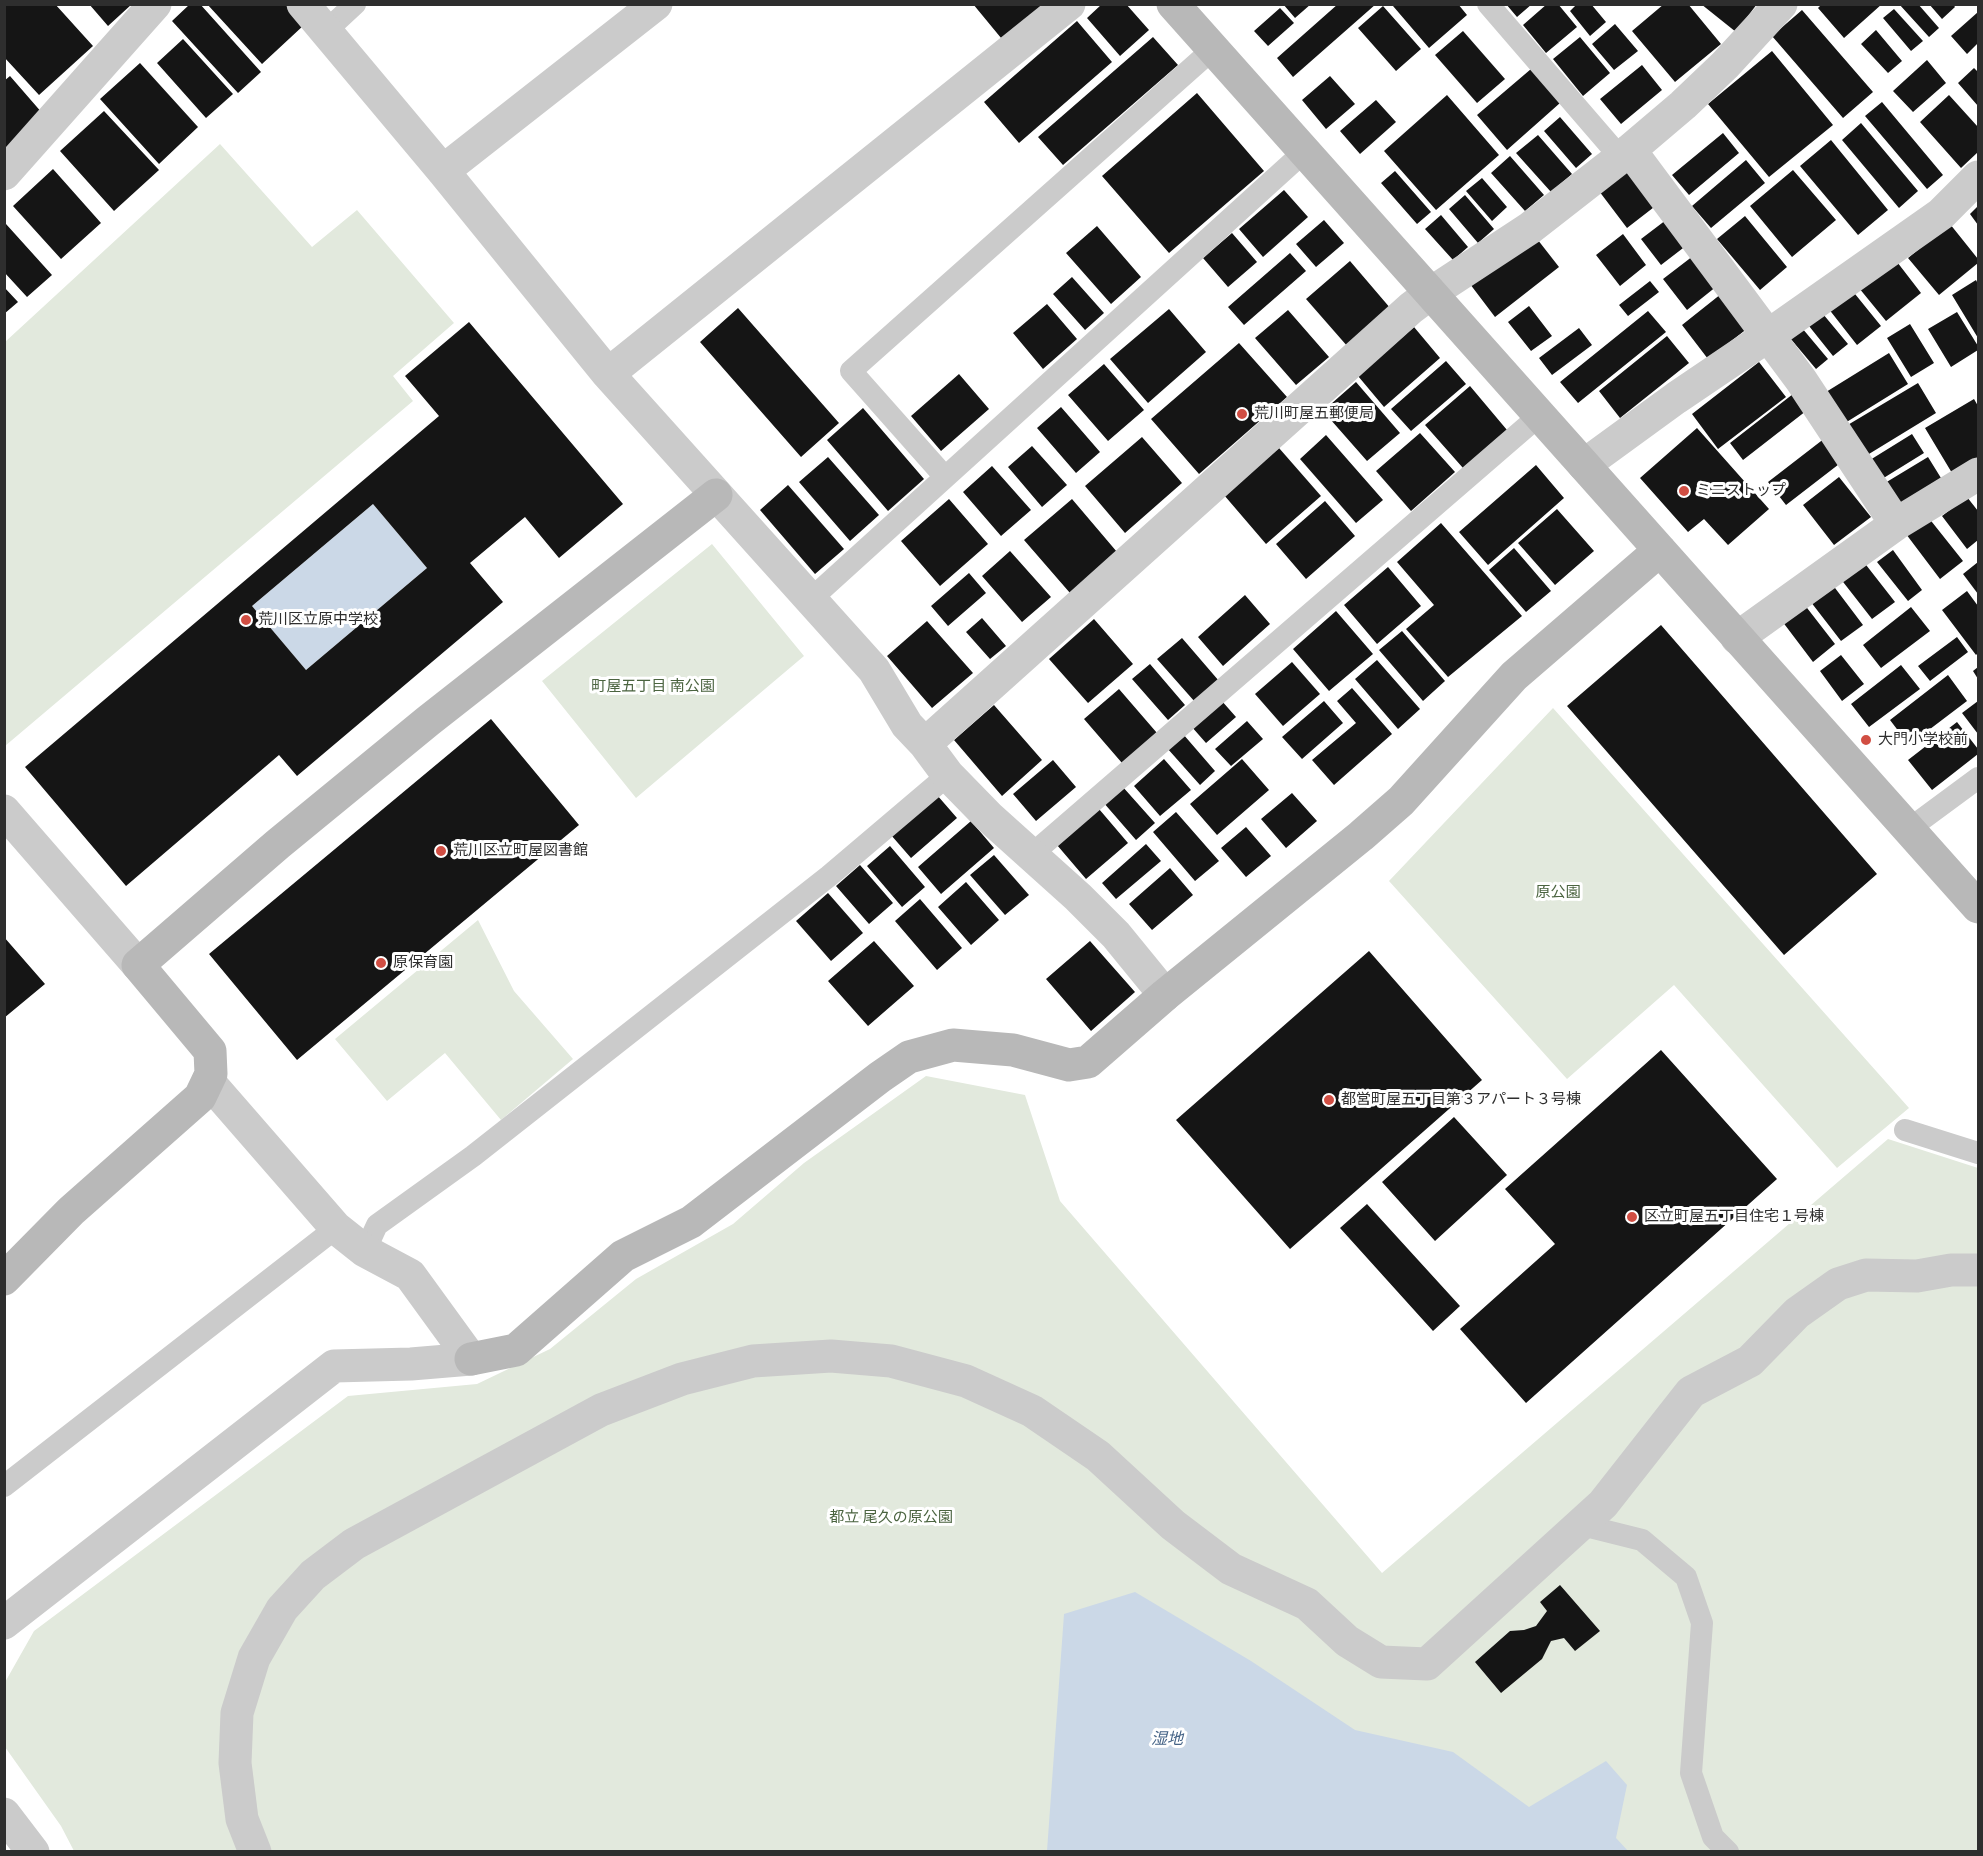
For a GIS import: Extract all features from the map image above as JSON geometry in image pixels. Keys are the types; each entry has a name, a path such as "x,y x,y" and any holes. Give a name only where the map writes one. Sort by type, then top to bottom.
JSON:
{"street":[{"path":"4,174 155,4"},
{"path":"303,4 443,171 608,374 874,670 907,725 925,744 948,775 989,817 1078,897 1116,935 1165,995"},
{"path":"443,171 656,4"},
{"path":"608,374 1069,4"},
{"path":"1173,4 1978,907"},
{"path":"925,744 1392,325 1431,293 1530,228 1625,154 1683,105 1725,65 1780,4"},
{"path":"1625,154 1802,380 1896,524"},
{"path":"1584,465 1676,398 1941,214 1978,177"},
{"path":"1737,638 1896,524 1978,474"},
{"path":"138,965 278,844 419,728 716,495"},
{"path":"4,1623 334,1366 471,1359 516,1350 623,1256 691,1222 909,1057 953,1045 1013,1050 1069,1065 1088,1062 1165,995 1362,836 1393,808 1514,676 1660,550"},
{"path":"4,811 210,1051 211,1074 200,1097 71,1211 4,1279"},
{"path":"208,1081 336,1228 365,1251 410,1275 471,1359"},
{"path":"255,1851 242,1819 235,1764 237,1713 254,1658 282,1609 313,1575 354,1544 601,1410 682,1379 753,1361 831,1356 891,1361 966,1381 1032,1411 1098,1456 1173,1525 1231,1569 1307,1604 1347,1641 1381,1662 1427,1664 1582,1525 1610,1496 1691,1392 1750,1361 1797,1313 1838,1284 1866,1275 1917,1276 1951,1270 1978,1269"},
{"path":"4,1814 33,1851"}],"lane":[{"path":"326,32 355,4"},
{"path":"1488,4 1625,154"},
{"path":"945,477 851,371 1213,49"},
{"path":"811,599 1305,151"},
{"path":"1031,855 1540,415"},
{"path":"365,1251 377,1225 473,1156 801,898 948,775"},
{"path":"1909,829 1978,778"},
{"path":"1905,1130 1978,1153"},
{"path":"4,1486 336,1228"},
{"path":"1582,1525 1642,1540 1686,1577 1702,1623 1691,1773 1713,1837 1728,1851"}],"green space":[{"path":"220,144 312,247 357,210 454,323 393,376 413,401 5,746 5,342"},
{"name":"町屋五丁目 南公園","path":"712,544 804,656 636,798 542,681"},
{"name":"原公園","path":"1553,708 1909,1108 1837,1168 1674,985 1567,1079 1389,881"},
{"path":"478,920 514,991 573,1059 501,1120 445,1053 387,1101 335,1039"},
{"name":"都立 尾久の原公園","path":"926,1076 1025,1095 1060,1201 1382,1573 1888,1139 1978,1168 1978,1851 74,1851 61,1826 5,1747 4,1684 34,1631 348,1396 477,1384 550,1349 636,1279 733,1224 804,1163"}],"water":[{"path":"373,504 427,568 306,670 252,606"},
{"name":"湿地","path":"1135,1592 1251,1661 1355,1730 1453,1752 1529,1807 1606,1761 1627,1785 1616,1838 1628,1851 1047,1851 1064,1614"}],"building":[{"path":"4,4 55,4 93,46 39,95 4,57"},
{"path":"89,4 132,4 108,26"},
{"path":"190,4 200,4 261,72 238,93 172,21"},
{"path":"207,4 285,4 304,25 262,64"},
{"path":"973,4 1051,4 1006,44"},
{"path":"1102,4 1126,4 1149,30 1120,56 1087,18"},
{"path":"1283,4 1311,4 1295,18"},
{"path":"1338,4 1376,4 1293,77 1277,58"},
{"path":"1394,4 1458,4 1467,15 1429,48 1393,6"},
{"path":"1506,4 1532,4 1517,17"},
{"path":"1547,4 1558,4 1577,27 1546,53 1523,25"},
{"path":"1577,4 1591,4 1606,22 1590,36 1570,11"},
{"path":"1664,4 1688,4 1721,44 1675,82 1632,31"},
{"path":"1701,4 1757,4 1736,32"},
{"path":"1822,4 1882,4 1844,38 1818,8"},
{"path":"1899,4 1918,4 1939,28 1929,37"},
{"path":"1929,4 1953,4 1955,7 1942,19"},
{"path":"1383,6 1421,49 1396,71 1358,28"},
{"path":"1280,8 1294,23 1268,46 1254,31"},
{"path":"1894,9 1923,41 1911,51 1883,18"},
{"path":"1802,10 1873,92 1843,118 1772,36"},
{"path":"1978,12 1978,43 1967,54 1951,36"},
{"path":"1077,21 1112,62 1019,143 984,102"},
{"path":"1615,24 1638,51 1614,70 1592,44"},
{"path":"1876,30 1902,61 1888,73 1861,44"},
{"path":"1463,31 1505,79 1477,103 1435,55"},
{"path":"1153,37 1178,65 1063,165 1038,137"},
{"path":"1580,37 1610,73 1583,96 1553,59"},
{"path":"183,39 233,94 206,118 157,63"},
{"path":"1772,51 1833,125 1769,177 1708,104"},
{"path":"1927,60 1946,83 1913,112 1893,91"},
{"path":"140,63 198,127 159,164 100,99"},
{"path":"1642,65 1662,90 1621,124 1600,99"},
{"path":"1974,68 1978,72 1978,106 1958,83"},
{"path":"1531,69 1560,103 1507,150 1477,115"},
{"path":"10,76 43,114 4,150 4,81"},
{"path":"1330,76 1355,104 1326,129 1302,100"},
{"path":"1197,93 1264,171 1169,253 1102,176"},
{"path":"1447,95 1499,155 1436,210 1384,151"},
{"path":"1949,95 1978,127 1978,152 1961,168 1920,122"},
{"path":"1376,100 1396,122 1360,154 1340,131"},
{"path":"1882,102 1943,175 1927,189 1865,116"},
{"path":"104,111 159,170 114,211 60,151"},
{"path":"1560,117 1592,154 1576,168 1544,131"},
{"path":"1861,123 1918,191 1899,208 1842,140"},
{"path":"1723,133 1739,153 1689,195 1672,175"},
{"path":"1538,135 1572,174 1551,192 1516,153"},
{"path":"1831,140 1888,210 1858,235 1800,166"},
{"path":"1510,156 1544,195 1525,211 1491,173"},
{"path":"1746,160 1765,183 1711,228 1692,206"},
{"path":"1630,167 1658,204 1627,228 1599,191"},
{"path":"53,169 101,223 61,259 13,206"},
{"path":"1793,170 1836,220 1792,257 1750,206"},
{"path":"1395,171 1431,212 1417,224 1381,183"},
{"path":"1482,178 1507,207 1492,221 1466,191"},
{"path":"1284,190 1308,217 1263,257 1239,229"},
{"path":"1465,195 1494,229 1478,243 1449,209"},
{"path":"1978,206 1978,225 1970,214"},
{"path":"1441,215 1468,247 1453,260 1425,229"},
{"path":"1745,216 1787,267 1760,290 1717,239"},
{"path":"1324,220 1344,243 1316,267 1296,244"},
{"path":"1666,220 1687,245 1661,265 1641,239"},
{"path":"6,224 52,275 27,297 4,272"},
{"path":"1950,224 1978,259 1978,263 1939,295 1908,258"},
{"path":"1097,226 1141,277 1111,304 1066,253"},
{"path":"1232,233 1257,262 1228,287 1203,258"},
{"path":"1623,234 1646,265 1620,286 1596,255"},
{"path":"1534,235 1559,267 1495,317 1470,284"},
{"path":"1290,253 1306,271 1244,325 1228,307"},
{"path":"1693,256 1717,286 1687,310 1663,279"},
{"path":"1894,258 1921,293 1886,321 1859,288"},
{"path":"1350,261 1391,309 1348,347 1306,299"},
{"path":"1072,277 1104,313 1085,330 1053,294"},
{"path":"1976,280 1978,284 1978,338 1952,295"},
{"path":"1650,281 1659,292 1628,316 1619,305"},
{"path":"4,287 18,302 4,314"},
{"path":"1851,289 1881,326 1857,345 1828,308"},
{"path":"1721,294 1748,328 1708,359 1682,325"},
{"path":"1047,304 1077,339 1043,369 1013,333"},
{"path":"1529,306 1552,336 1531,351 1508,322"},
{"path":"738,308 839,423 801,457 700,342"},
{"path":"1169,309 1206,352 1148,403 1110,359"},
{"path":"1288,310 1329,357 1296,385 1255,338"},
{"path":"1648,311 1666,332 1578,403 1560,382"},
{"path":"1957,312 1978,346 1978,350 1951,367 1928,329"},
{"path":"1823,314 1848,344 1833,356 1809,326"},
{"path":"469,322 623,504 559,558 525,517 470,563 503,602 297,776 279,755 126,886 25,767 439,416 405,376","holes":["373,504 427,568 306,670 252,606"]},
{"path":"1910,324 1934,363 1911,377 1887,338"},
{"path":"1414,327 1440,358 1384,407 1358,376"},
{"path":"1579,328 1592,345 1552,375 1539,358"},
{"path":"1802,328 1828,359 1816,369 1790,338"},
{"path":"1667,336 1689,363 1620,418 1599,391"},
{"path":"1239,343 1287,397 1199,474 1151,419"},
{"path":"1889,353 1908,384 1845,423 1826,392"},
{"path":"1446,361 1466,384 1411,431 1391,409"},
{"path":"1759,362 1786,397 1718,449 1692,414"},
{"path":"1104,364 1144,410 1108,441 1068,395"},
{"path":"959,374 989,409 941,451 911,416"},
{"path":"1356,382 1400,433 1367,461 1323,411"},
{"path":"1918,383 1936,413 1864,457 1846,426"},
{"path":"1470,386 1507,430 1463,468 1425,425"},
{"path":"1793,394 1806,411 1743,460 1730,443"},
{"path":"1974,399 1978,406 1978,457 1952,473 1925,428"},
{"path":"1061,407 1100,452 1076,473 1037,428"},
{"path":"863,408 924,479 888,511 827,440"},
{"path":"1697,428 1769,509 1728,545 1704,519 1688,532 1640,478"},
{"path":"1420,433 1455,472 1411,511 1376,471"},
{"path":"1912,434 1924,453 1882,479 1870,460"},
{"path":"1326,435 1383,500 1356,523 1300,459"},
{"path":"1142,437 1182,483 1125,533 1085,486"},
{"path":"1825,438 1843,461 1786,505 1768,482"},
{"path":"1032,446 1067,485 1042,507 1008,467"},
{"path":"1279,448 1321,496 1266,544 1224,495"},
{"path":"828,457 879,515 850,541 799,482"},
{"path":"1928,457 1941,478 1898,505 1885,483"},
{"path":"1536,465 1564,498 1488,565 1459,532"},
{"path":"992,466 1031,510 1001,536 963,492"},
{"path":"1839,477 1871,517 1834,545 1803,505"},
{"path":"788,485 844,549 815,574 760,510"},
{"path":"1967,497 1978,511 1978,540 1967,549 1942,516"},
{"path":"949,499 988,544 940,586 901,541"},
{"path":"1072,499 1117,552 1070,593 1024,540"},
{"path":"1325,501 1355,536 1306,579 1276,544"},
{"path":"1557,509 1594,551 1555,585 1518,543"},
{"path":"1928,517 1963,561 1940,579 1906,534"},
{"path":"1441,523 1522,616 1448,677 1406,629 1434,605 1397,562"},
{"path":"1514,548 1551,591 1526,612 1489,570"},
{"path":"1893,550 1922,590 1908,601 1877,562"},
{"path":"1010,551 1051,597 1022,622 982,576"},
{"path":"1863,561 1895,602 1872,619 1840,578"},
{"path":"1978,562 1978,594 1963,574"},
{"path":"1388,567 1421,606 1377,644 1344,605"},
{"path":"969,573 986,593 948,626 931,606"},
{"path":"1829,580 1863,625 1841,641 1807,597"},
{"path":"1967,591 1978,606 1978,653 1976,655 1942,610"},
{"path":"1245,595 1270,624 1223,666 1198,637"},
{"path":"1804,604 1835,644 1813,662 1782,621"},
{"path":"1911,607 1930,631 1881,668 1863,645"},
{"path":"1336,611 1373,654 1329,691 1293,649"},
{"path":"982,618 1006,646 990,659 966,632"},
{"path":"1094,619 1133,664 1088,703 1049,659"},
{"path":"927,621 973,673 932,708 887,656"},
{"path":"1661,625 1877,874 1784,955 1567,706"},
{"path":"1402,631 1445,681 1423,701 1379,650"},
{"path":"1957,637 1968,652 1930,681 1918,666"},
{"path":"1182,638 1219,681 1195,702 1157,659"},
{"path":"1841,655 1864,684 1842,701 1820,671"},
{"path":"1377,660 1420,709 1398,729 1355,679"},
{"path":"1292,662 1320,694 1283,726 1255,694"},
{"path":"1150,664 1185,705 1168,720 1132,679"},
{"path":"1901,665 1920,689 1869,727 1851,704"},
{"path":"1978,667 1978,679 1973,671"},
{"path":"1948,675 1967,701 1909,745 1890,720"},
{"path":"1352,688 1392,734 1334,785 1312,760 1356,723 1337,701"},
{"path":"1119,689 1157,733 1122,763 1084,719"},
{"path":"1221,700 1236,717 1206,743 1191,726"},
{"path":"1324,701 1343,723 1302,759 1282,737"},
{"path":"1978,701 1978,734 1962,713"},
{"path":"994,705 1042,760 1002,796 954,740"},
{"path":"491,719 579,825 297,1060 209,954"},
{"path":"1247,721 1263,739 1231,766 1215,749"},
{"path":"1957,722 1978,749 1978,754 1932,790 1908,760"},
{"path":"1183,734 1215,771 1200,785 1167,748"},
{"path":"1164,759 1191,790 1160,816 1134,786"},
{"path":"1242,759 1269,790 1217,835 1190,804"},
{"path":"1053,760 1076,787 1036,821 1013,794"},
{"path":"1122,786 1155,823 1136,840 1103,802"},
{"path":"1292,793 1317,821 1286,848 1261,819"},
{"path":"937,795 957,818 911,858 891,835"},
{"path":"1099,809 1128,843 1086,879 1057,845"},
{"path":"1176,812 1219,861 1195,881 1153,832"},
{"path":"971,821 994,848 941,894 918,867"},
{"path":"1246,827 1271,856 1246,877 1221,848"},
{"path":"1146,844 1161,861 1116,899 1102,883"},
{"path":"890,846 925,887 902,907 867,866"},
{"path":"994,855 1029,895 1005,915 970,875"},
{"path":"860,865 893,903 869,924 836,886"},
{"path":"1170,868 1193,895 1152,930 1129,904"},
{"path":"966,882 999,920 971,945 938,907"},
{"path":"828,893 863,933 831,961 796,921"},
{"path":"920,899 962,948 937,970 895,921"},
{"path":"4,937 45,984 4,1018"},
{"path":"874,941 914,986 868,1026 828,981"},
{"path":"1090,941 1135,992 1091,1031 1046,979"},
{"name":"都営町屋五丁目第３アパート３号棟","path":"1369,951 1482,1080 1290,1249 1176,1120"},
{"name":"区立町屋五丁目住宅１号棟","path":"1661,1050 1777,1179 1526,1403 1460,1329 1555,1244 1505,1189"},
{"path":"1454,1117 1507,1175 1435,1241 1382,1182"},
{"path":"1367,1204 1460,1306 1433,1331 1340,1228"},
{"path":"1560,1585 1600,1631 1575,1651 1564,1638 1551,1641 1542,1659 1501,1693 1475,1662 1510,1631 1536,1626 1547,1611 1540,1602"}],"place":[{"name":"荒川町屋五郵便局","path":"1242,414"},
{"name":"ミニストップ","path":"1684,491"},
{"name":"荒川区立原中学校","path":"246,620"},
{"name":"大門小学校前","path":"1866,740"},
{"name":"荒川区立町屋図書館","path":"441,851"},
{"name":"原保育園","path":"381,963"},
{"name":"都営町屋五丁目第３アパート３号棟","path":"1329,1100"},
{"name":"区立町屋五丁目住宅１号棟","path":"1632,1217"}]}
